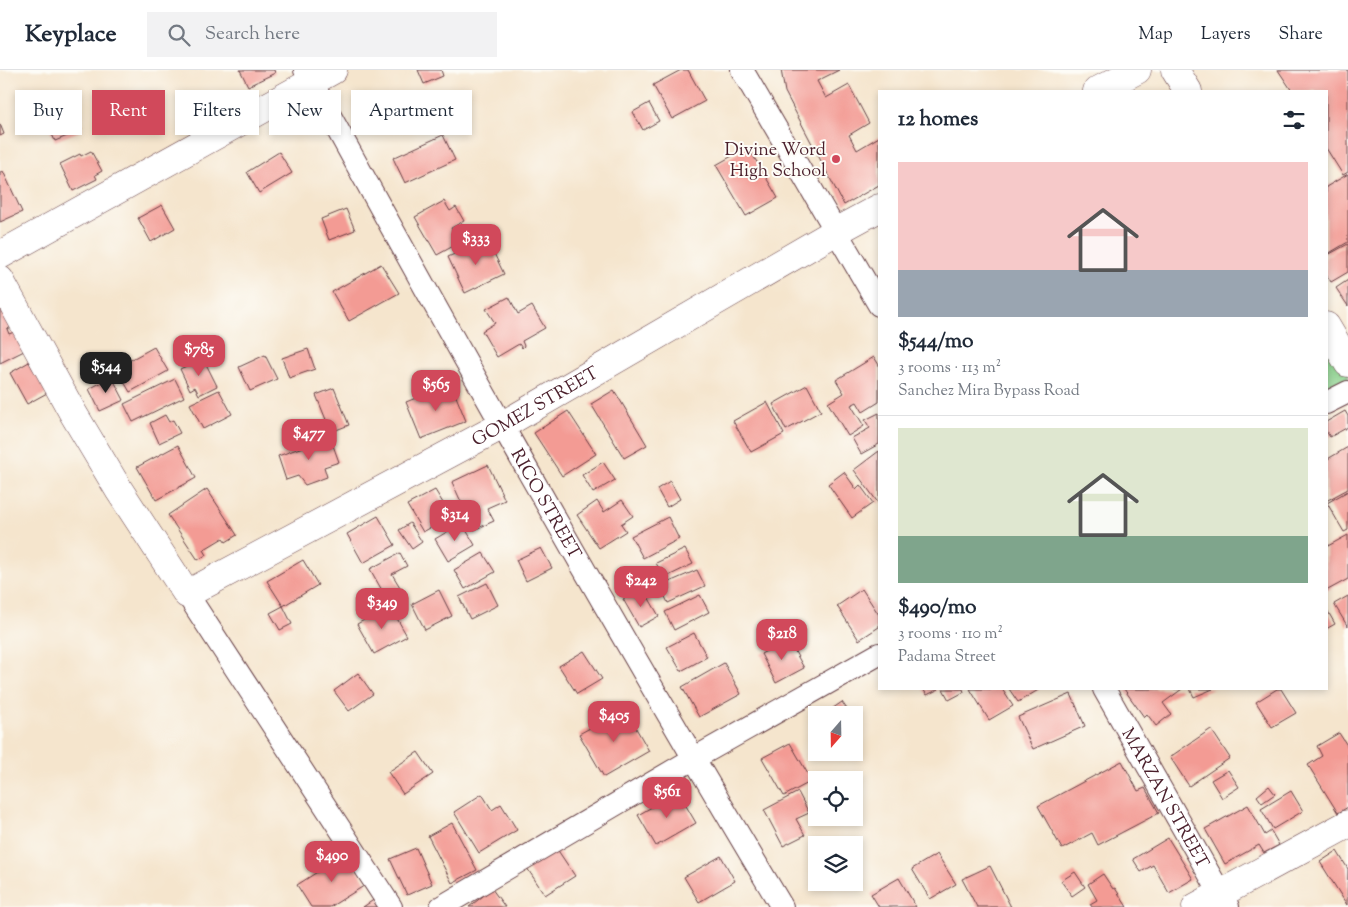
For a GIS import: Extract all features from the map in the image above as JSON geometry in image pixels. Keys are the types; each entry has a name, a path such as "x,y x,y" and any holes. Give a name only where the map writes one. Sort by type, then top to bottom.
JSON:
{"main road":[{"path":"1099,90 1136,70"},
{"path":"1175,70 1187,90"},
{"path":"0,255 316,74"},
{"name":"GOMEZ STREET","path":"187,594 503,425 878,209"},
{"path":"0,280 73,413 187,594"},
{"path":"1328,329 1348,363"},
{"path":"1196,907 1224,900 1348,824"}],"street":[{"path":"742,70 878,303"},
{"name":"RICO STREET","path":"316,74 503,425 693,759 782,907"},
{"path":"1328,403 1348,392"},
{"path":"187,594 390,907"},
{"path":"441,907 693,759 878,655"},
{"name":"MARZAN STREET","path":"1105,690 1224,900"}],"green space":[{"path":"1328,329 1348,363 1348,392 1328,402"}],"building":[{"path":"240,70 274,70 275,73 248,86"},
{"path":"418,70 441,70 443,76 424,84"},
{"path":"681,70 688,70 705,101 672,119 653,85"},
{"path":"781,70 839,70 817,81 826,98 849,85 869,123 849,135 857,150 878,138 878,186 844,205 785,92"},
{"path":"1278,70 1348,70 1348,172 1343,175 1328,151 1328,90 1291,90"},
{"path":"649,103 659,121 643,130 633,112"},
{"path":"0,124 4,134 0,136"},
{"path":"52,135 70,135 55,141"},
{"path":"443,135 455,160 405,183 393,158"},
{"path":"748,147 778,198 746,216 716,165"},
{"path":"91,151 102,171 95,175 97,179 73,191 60,164"},
{"path":"279,152 292,173 259,193 247,172"},
{"path":"3,171 22,212 0,222 0,172"},
{"path":"1348,174 1348,242 1328,254 1328,186"},
{"path":"444,201 450,211 456,207 464,221 451,228 459,243 437,255 415,217"},
{"path":"162,205 175,228 151,242 138,218"},
{"path":"346,209 355,230 329,240 321,219"},
{"path":"487,239 504,274 465,293 448,257"},
{"path":"1348,244 1348,272 1331,282 1328,277 1328,255"},
{"path":"381,264 399,293 349,321 332,292"},
{"path":"1348,280 1348,306 1336,288"},
{"path":"509,297 518,314 532,306 545,328 522,341 524,346 522,348 519,344 497,357 482,331 495,323 486,309"},
{"path":"3,309 12,327 7,329 9,334 14,332 24,351 0,363 0,310"},
{"path":"154,347 168,371 130,392 116,368"},
{"path":"308,349 315,369 289,378 282,358"},
{"path":"265,355 277,379 250,391 239,367"},
{"path":"874,357 878,363 878,403 863,412 857,402 851,405 864,426 848,436 828,403 844,393 836,380"},
{"path":"203,358 217,386 199,395 195,387 190,390 180,369"},
{"path":"29,362 47,393 27,404 10,373"},
{"path":"112,377 124,400 100,411 89,389"},
{"path":"175,379 184,397 133,422 124,404"},
{"path":"451,384 466,421 421,439 406,402"},
{"path":"807,385 821,411 786,430 773,404"},
{"path":"334,388 349,425 331,432 316,395"},
{"path":"219,390 232,414 203,429 190,404"},
{"path":"614,390 647,445 624,458 591,404"},
{"path":"767,402 784,434 751,452 733,421"},
{"path":"568,411 596,454 562,476 534,433"},
{"path":"1345,411 1348,416 1348,427 1330,437 1328,434 1328,421"},
{"path":"878,414 878,445 861,454 852,438 870,428 865,420"},
{"path":"165,415 169,422 173,420 180,433 159,443 150,423"},
{"path":"330,437 339,462 324,467 327,477 305,485 298,476 286,480 278,456"},
{"path":"178,445 196,478 156,500 137,467"},
{"path":"1348,447 1348,489 1328,500 1328,459"},
{"path":"878,452 878,503 854,470"},
{"path":"603,462 615,480 593,493 582,475"},
{"path":"488,465 505,500 487,508 494,521 474,530 452,482"},
{"path":"844,472 856,489 860,485 873,503 852,518 828,484"},
{"path":"670,481 680,499 667,507 657,489"},
{"path":"207,489 237,535 226,542 223,538 203,550 206,555 198,560 168,515"},
{"path":"435,490 451,516 423,532 407,505"},
{"path":"1348,491 1348,530 1344,532 1328,502"},
{"path":"622,500 633,516 621,524 626,531 599,548 577,515 597,501 604,512"},
{"path":"378,516 395,545 363,563 347,534"},
{"path":"668,517 679,539 643,558 631,536"},
{"path":"410,523 422,542 412,549 399,530"},
{"path":"462,523 475,545 448,561 435,539"},
{"path":"1348,535 1348,579 1328,590 1328,546"},
{"path":"541,548 552,568 526,581 516,560"},
{"path":"685,549 693,564 664,578 656,563"},
{"path":"400,553 407,566 392,574 403,592 388,601 370,569"},
{"path":"483,553 495,572 465,589 454,570"},
{"path":"303,560 318,585 283,606 267,581"},
{"path":"697,570 705,586 668,603 660,586"},
{"path":"487,583 498,605 470,619 459,597"},
{"path":"643,588 659,616 639,627 623,599"},
{"path":"862,589 878,613 878,628 859,640 837,606"},
{"path":"439,590 452,616 425,630 412,604"},
{"path":"700,595 709,612 674,630 665,612"},
{"path":"1348,596 1348,627 1334,604"},
{"path":"283,606 292,624 280,630 270,613"},
{"path":"390,606 407,636 374,654 357,624"},
{"path":"1328,612 1335,624 1328,628"},
{"path":"694,633 707,657 681,671 667,647"},
{"path":"788,639 804,668 776,683 761,654"},
{"path":"584,651 602,679 577,694 559,666"},
{"path":"724,663 741,694 699,717 682,687"},
{"path":"358,673 373,694 349,711 334,691"},
{"path":"924,690 937,690 927,695"},
{"path":"944,690 963,690 964,692 949,700"},
{"path":"971,690 1003,690 1013,706 989,720"},
{"path":"1010,690 1038,690 1018,702"},
{"path":"1125,690 1181,690 1163,703 1171,714 1156,726 1147,714 1144,717"},
{"path":"1190,690 1211,690 1194,697"},
{"path":"1275,690 1282,690 1296,713 1272,727 1256,702"},
{"path":"1071,694 1085,726 1033,749 1018,717"},
{"path":"842,702 845,706 836,706"},
{"path":"625,709 649,751 604,777 579,734"},
{"path":"1211,729 1230,758 1189,786 1170,757"},
{"path":"1339,733 1348,747 1348,807 1338,813 1308,765 1322,756 1317,746"},
{"path":"790,743 808,774 808,783 784,796 762,758"},
{"path":"418,752 433,774 403,794 388,772"},
{"path":"1122,761 1138,791 1145,788 1159,813 1098,845 1092,833 1062,849 1038,806"},
{"path":"1228,770 1239,787 1222,798 1211,780"},
{"path":"1269,786 1275,794 1262,803 1257,796"},
{"path":"1291,791 1303,811 1273,829 1261,809"},
{"path":"678,792 696,823 656,846 638,815"},
{"path":"798,792 808,811 808,813 796,819 805,835 783,846 764,810"},
{"path":"482,794 492,810 501,804 517,830 479,853 454,812"},
{"path":"1248,805 1265,835 1271,831 1279,845 1264,853 1259,845 1225,864 1205,829"},
{"path":"452,823 477,870 452,883 428,836"},
{"path":"1168,838 1193,879 1169,893 1153,865 1141,872 1133,859"},
{"path":"416,848 432,884 407,895 390,859"},
{"path":"557,849 575,876 545,895 527,868"},
{"path":"1337,851 1348,869 1347,905 1320,862"},
{"path":"347,853 367,884 330,907 311,907 297,885"},
{"path":"937,854 956,884 930,899 912,869"},
{"path":"721,856 735,881 699,902 684,877"},
{"path":"990,866 1011,907 977,907 962,879"},
{"path":"1075,872 1085,887 1072,896 1061,881"},
{"path":"1103,874 1127,907 1092,907 1090,904 1097,900 1088,884"},
{"path":"899,878 916,907 879,907 871,894"},
{"path":"492,889 505,907 469,907"},
{"path":"378,897 384,907 363,907"}],"place":[{"name":"Divine Word High School","path":"836,159"}]}
